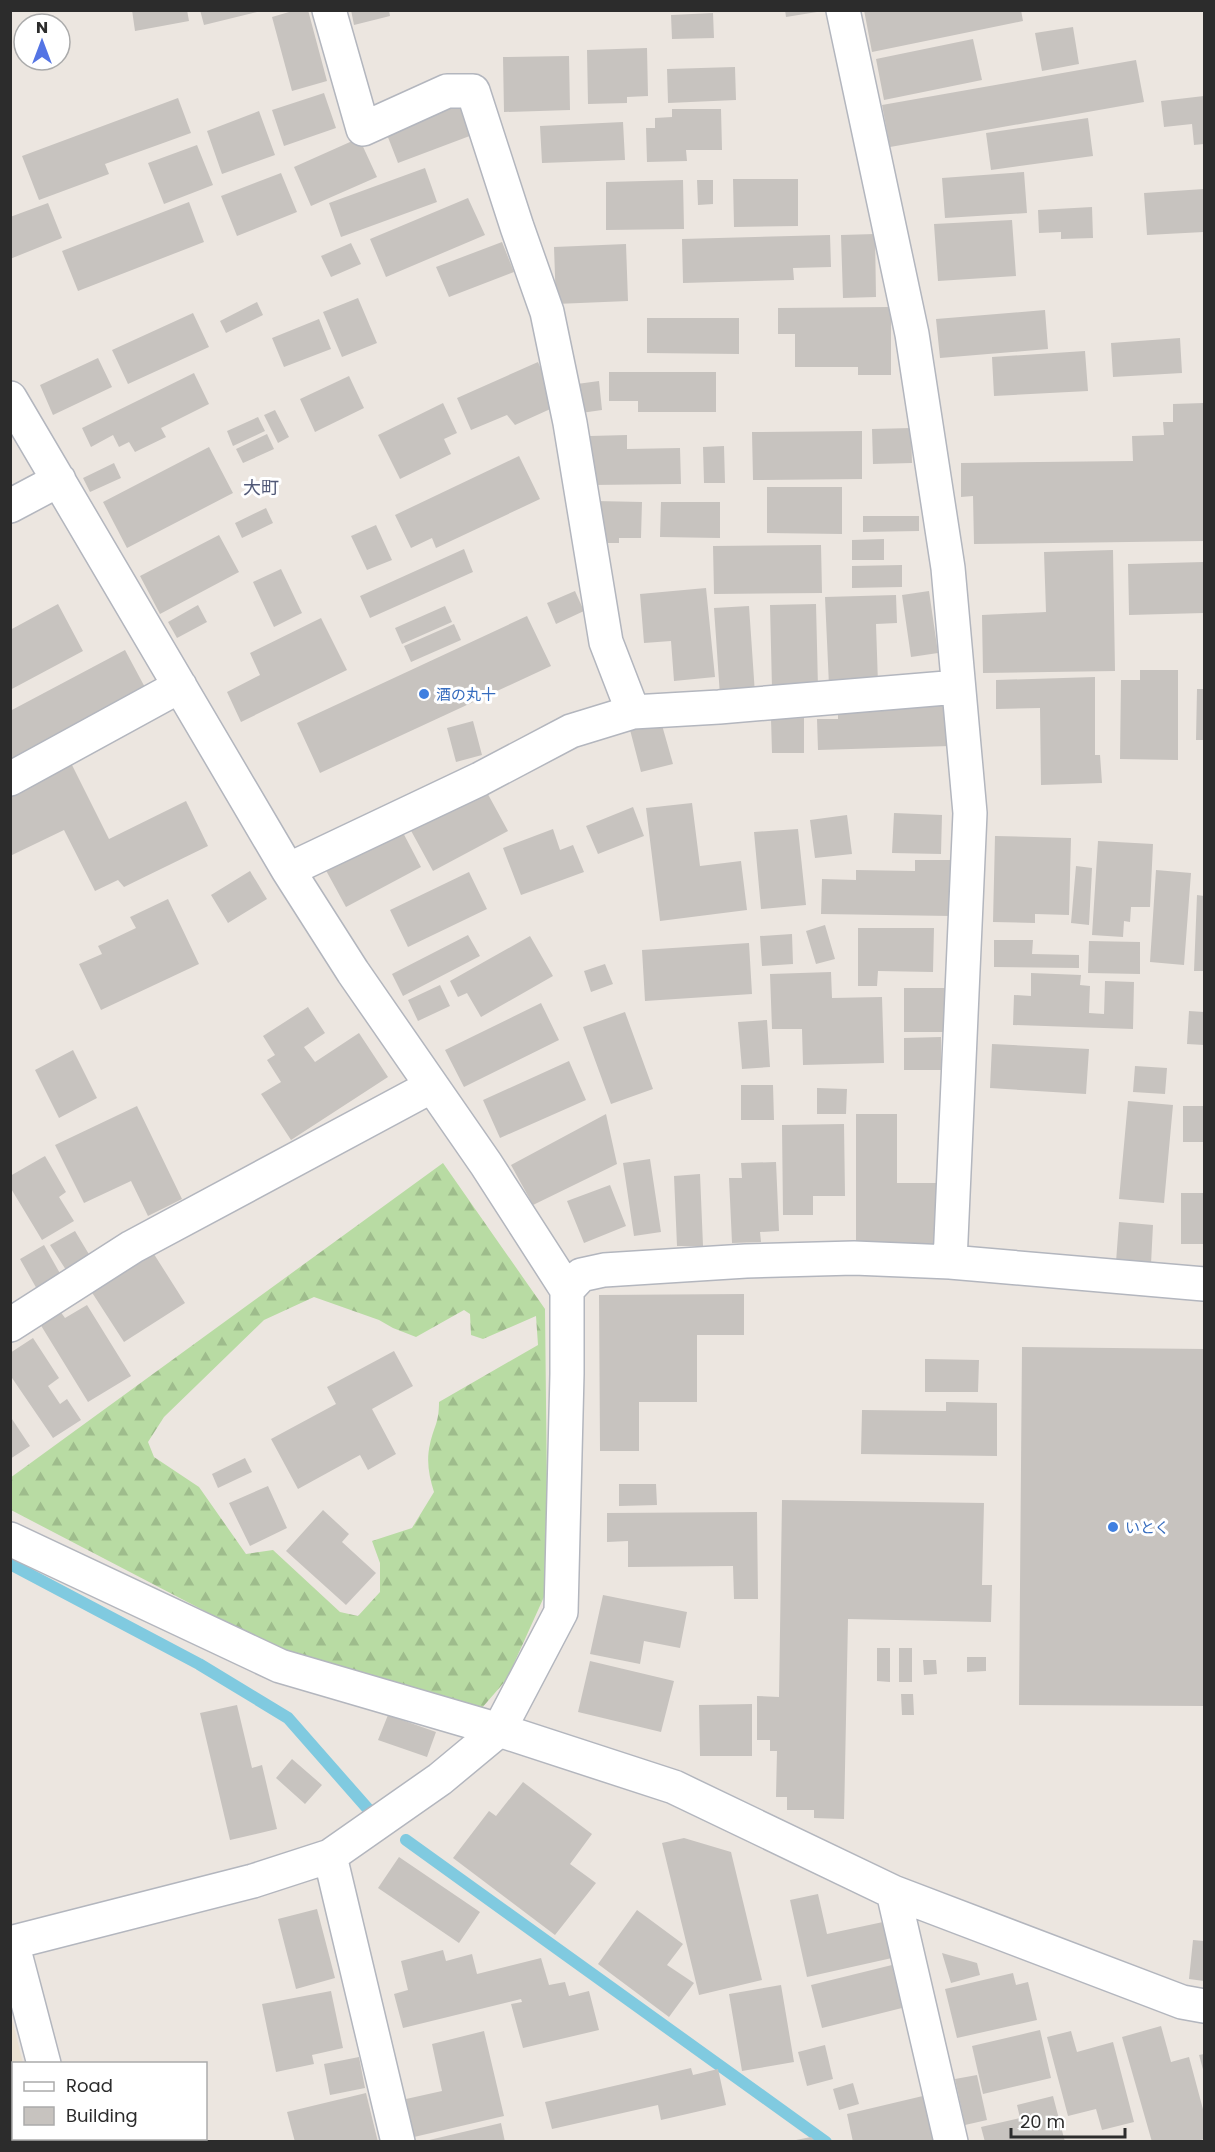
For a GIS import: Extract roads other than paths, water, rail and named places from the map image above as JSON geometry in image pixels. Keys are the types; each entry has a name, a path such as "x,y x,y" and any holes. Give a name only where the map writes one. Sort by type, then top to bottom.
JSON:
{"street":[{"path":"329,10 363,129 447,91 473,91 547,312 570,423 606,642 633,712"},
{"path":"843,10 912,334 948,568 970,813 950,1262"},
{"path":"10,398 288,870 353,972 486,1164 567,1290 561,1612 499,1730 440,1779 330,1856 253,1881 11,1943 43,2062"},
{"path":"10,506 59,480"},
{"path":"10,779 180,686"},
{"path":"288,870 480,779 571,731 633,712 958,687"},
{"path":"10,1325 132,1247 432,1086"},
{"path":"567,1290 581,1275 604,1270 746,1261 854,1258 950,1262 1204,1284"},
{"path":"10,1539 280,1666 499,1730 675,1787 893,1892 1182,2002 1204,2006"},
{"path":"330,1856 398,2142"},
{"path":"893,1892 951,2142"}],"waterway":[{"path":"10,1564 199,1664 288,1718 368,1809"},
{"path":"406,1840 826,2142"}],"place":[{"name":"酒の丸十","path":"424,694"},
{"name":"いとく","path":"1113,1527"}],"district":[{"name":"大町","path":"261,487"}]}
